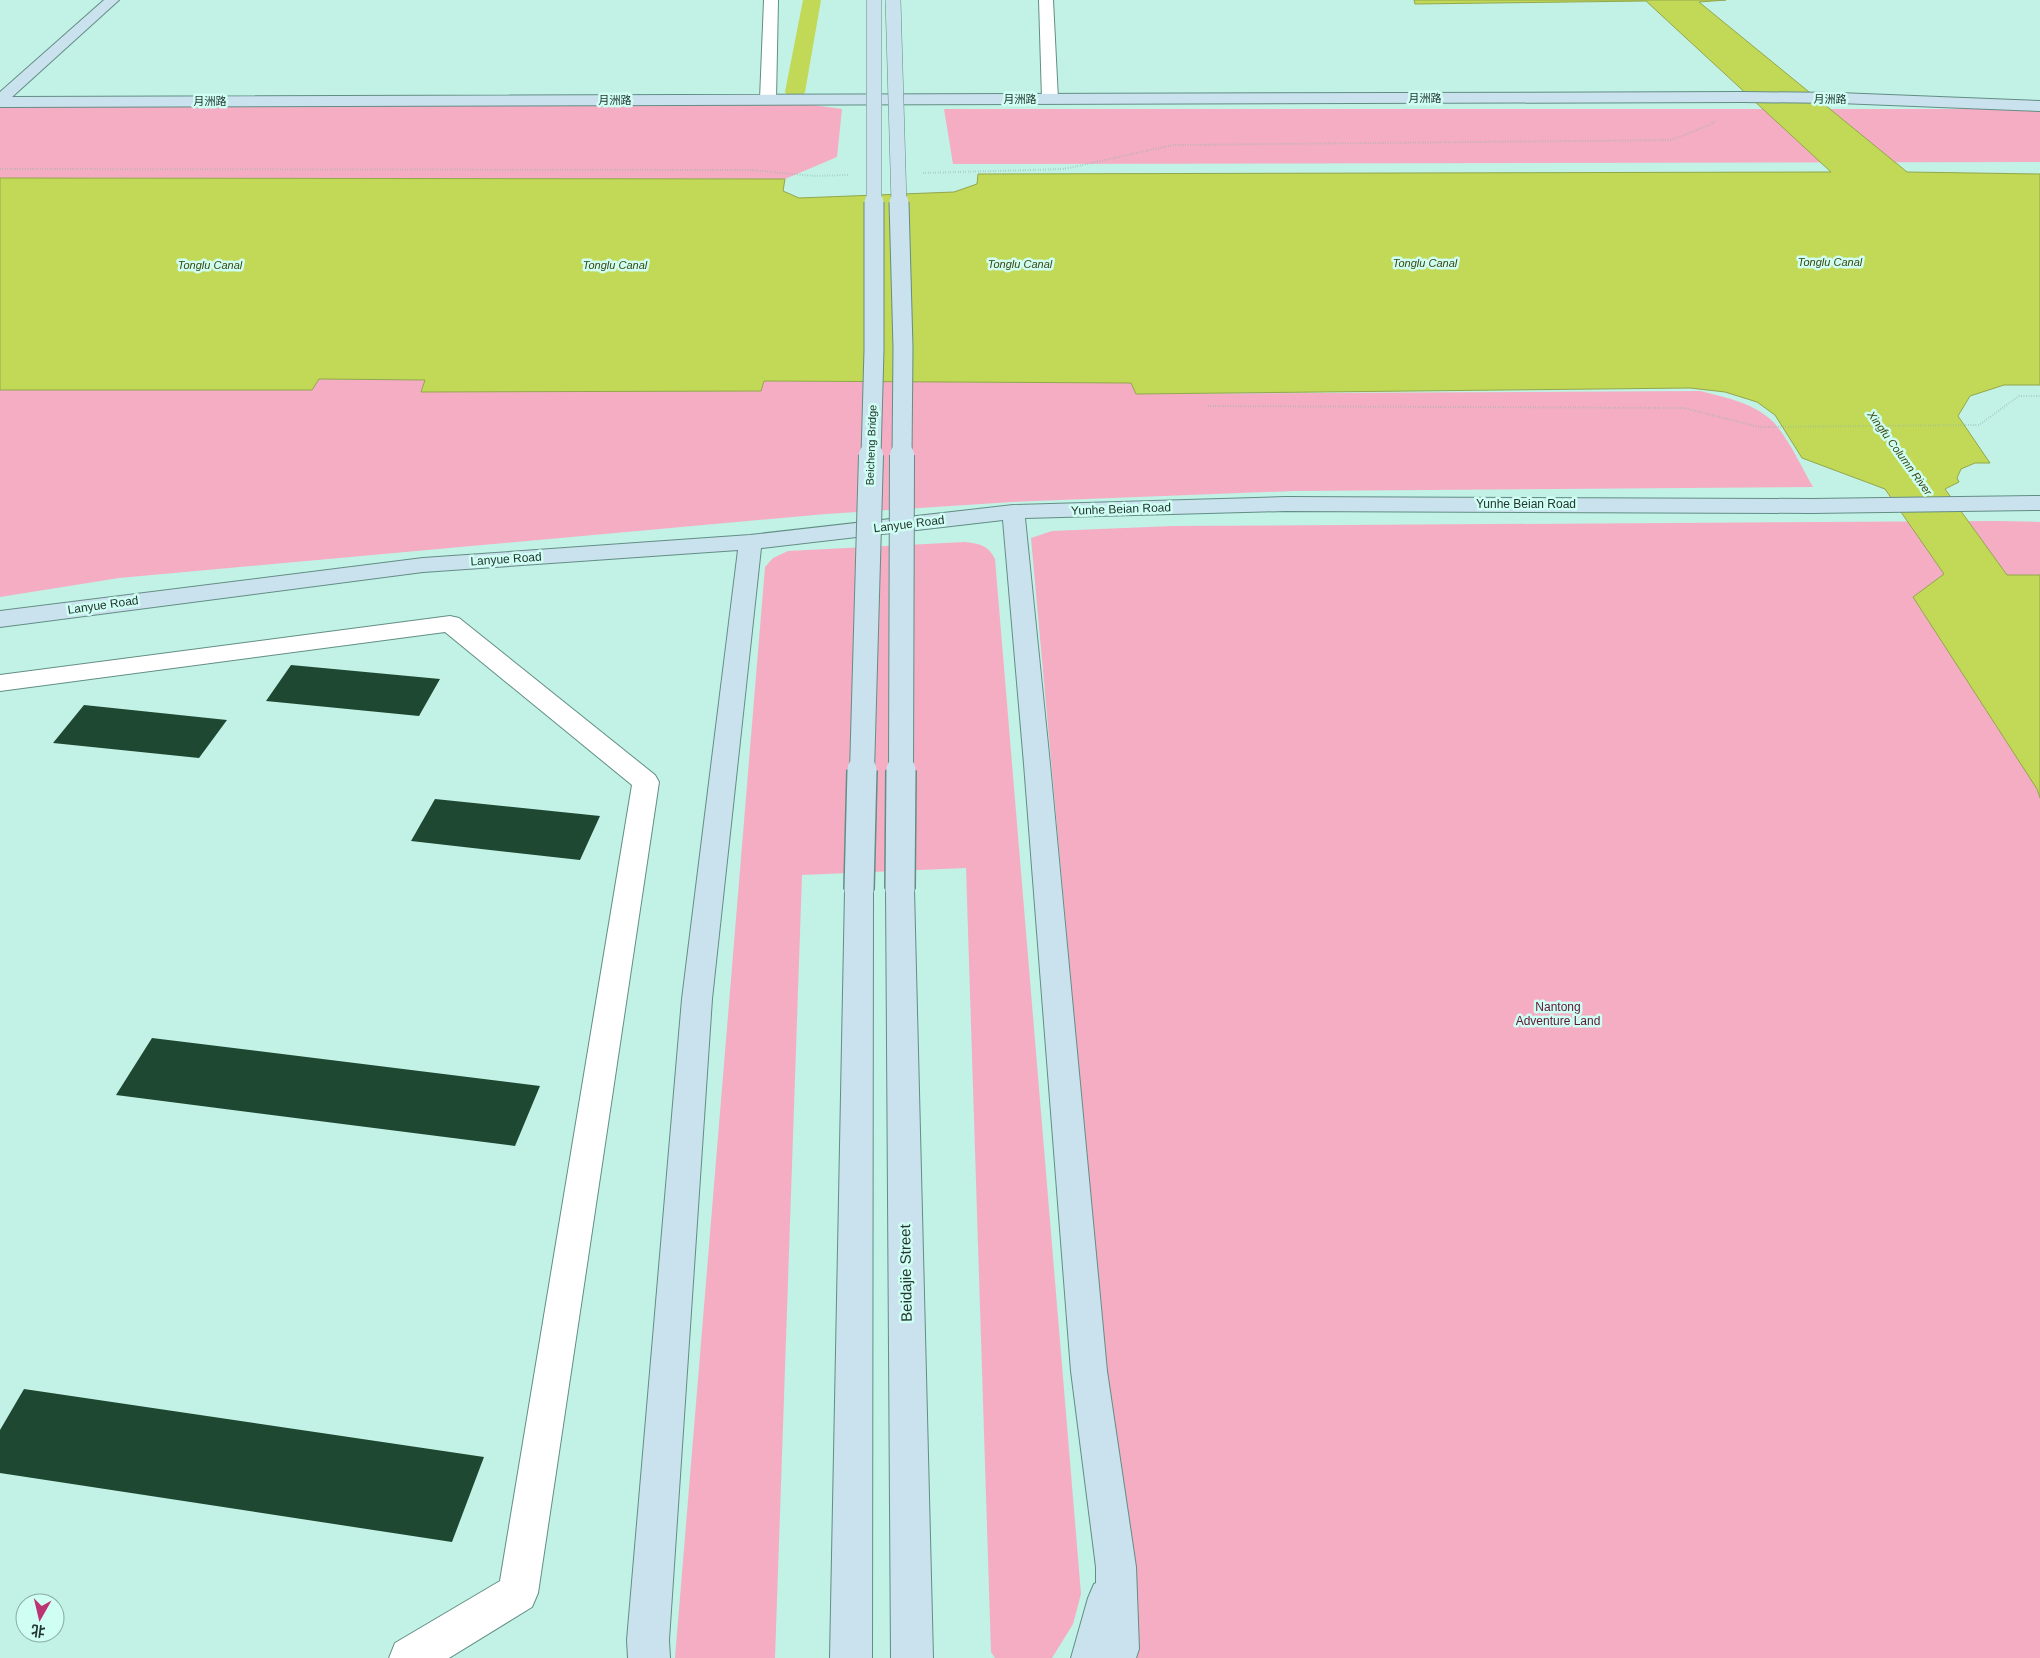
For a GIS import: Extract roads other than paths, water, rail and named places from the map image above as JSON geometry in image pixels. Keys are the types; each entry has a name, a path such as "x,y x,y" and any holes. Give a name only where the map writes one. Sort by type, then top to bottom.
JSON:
{"main road":[{"path":"0,101 112,0"},
{"name":"Beicheng Bridge","path":"851,1658 859,890 874,350 874,0"},
{"name":"Beidajie Street","path":"893,0 903,348 900,889 912,1658"},
{"name":"月洲路","path":"0,101 1743,97 2040,106"},
{"name":"Yunhe Beian Road","path":"1013,512 1285,504 1811,506 2040,503"},
{"path":"1013,512 1090,1370 1116,1567 1118,1649 1115,1658"},
{"name":"Lanyue Road","path":"0,619 423,565 750,542 1013,512"},
{"path":"649,1658 648,1640 697,999 750,542"},
{"path":"1092,1658 1116,1567"}],"street":[{"path":"768,99 771,0"},
{"path":"1046,0 1050,98"},
{"path":"0,683 450,624 646,782 518,1593 410,1658"}],"water":[{"path":"1414,0 1726,0 1699,2 1907,172 2040,174 2040,385 2004,385 1970,396 1958,416 1990,463 1975,463 1961,469 1957,478 1959,482 1945,489 2007,575 2040,575 2040,798 2037,789 1913,597 1944,574 1885,489 1802,458 1775,415 1757,402 1725,392 1690,388 1136,394 1131,383 764,381 761,391 421,392 425,380 319,379 312,390 0,390 0,178 785,179 783,191 799,198 954,192 977,184 978,174 1831,172 1646,1 1415,4"}],"waterway":[{"path":"795,92 812,0"}],"water label":[{"name":"Tonglu Canal","path":"1830,262"},
{"name":"Tonglu Canal","path":"1425,263"},
{"name":"Tonglu Canal","path":"1020,264"},
{"name":"Tonglu Canal","path":"210,265"},
{"name":"Tonglu Canal","path":"615,265"},
{"name":"Xingfu Column River","path":"1900,453"}],"park label":[{"name":"Nantong Adventure Land","path":"1558,1014"}]}
